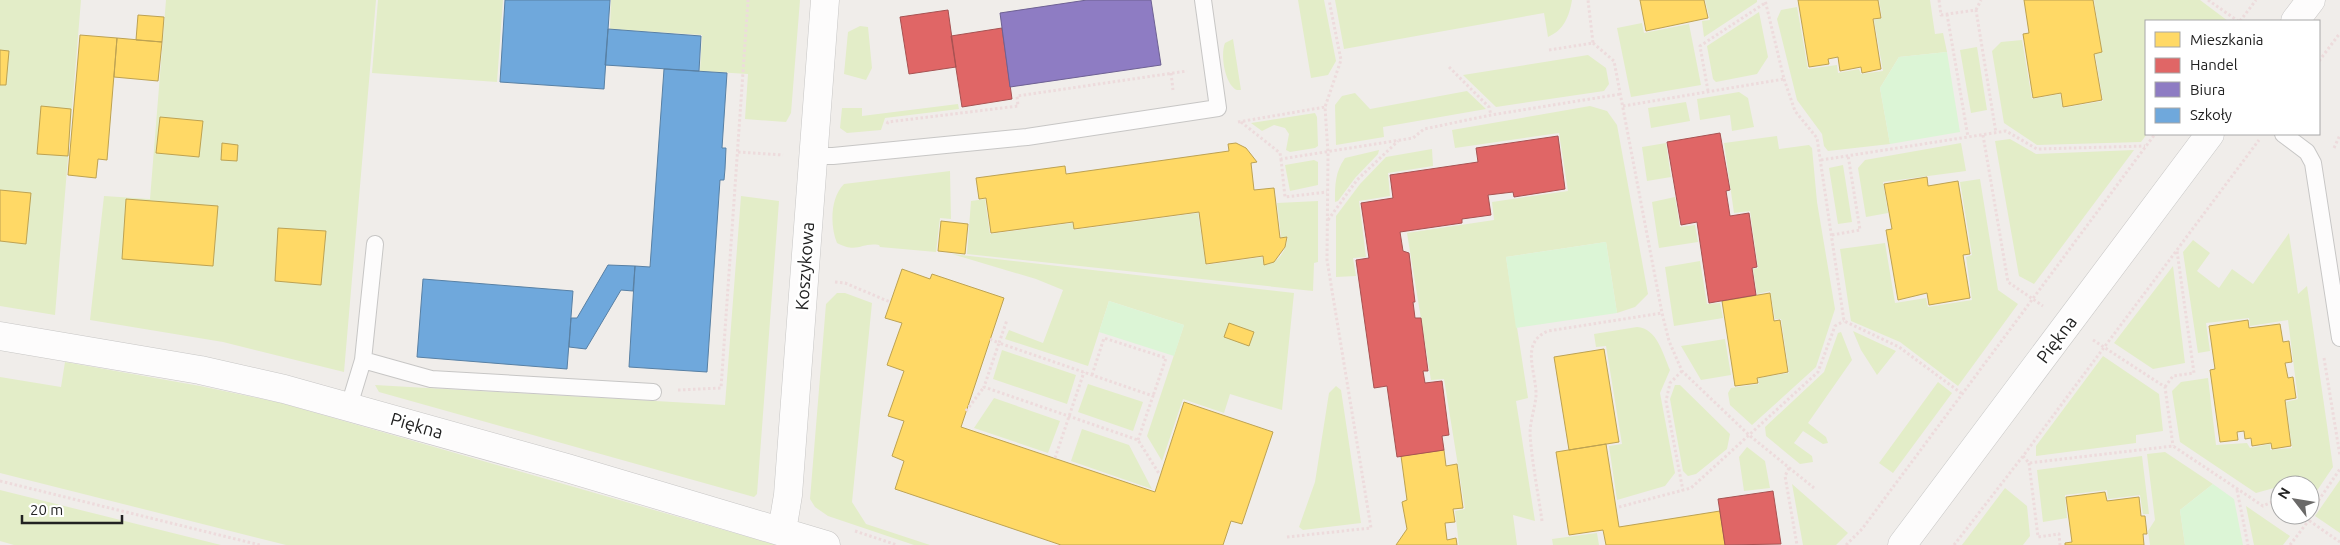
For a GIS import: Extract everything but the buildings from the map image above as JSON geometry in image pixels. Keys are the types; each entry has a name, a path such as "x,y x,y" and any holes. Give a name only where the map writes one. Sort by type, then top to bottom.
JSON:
{"street":[{"name":"Koszykowa","path":"782,531 788,495 802,156 825,0"},
{"path":"2295,20 2310,0"},
{"name":"Piękna","path":"1902,545 2209,135"},
{"name":"Piękna","path":"0,336 200,370 349,406 826,545"}],"lane":[{"path":"802,156 833,156 1028,137 1218,108 1203,0"},
{"path":"2284,135 2307,152 2313,164 2340,338"},
{"path":"349,406 363,360 375,244"},
{"path":"363,360 431,379 653,392"}],"path":[{"path":"653,392 720,388 748,0"},
{"path":"1287,537 1371,528 1327,260 1328,153 1324,107 1341,60 1329,0"},
{"path":"1588,0 1593,43 1614,61 1662,313 1669,341 1682,372 1749,435 1814,488"},
{"path":"1939,0 1941,15 1976,10"},
{"path":"1981,0 1976,10 1996,133"},
{"path":"2208,0 2238,20"},
{"path":"2240,20 2256,0"},
{"path":"1708,91 1700,46 1765,2 1784,79 1795,111 1817,138 1844,321"},
{"path":"1947,14 1968,137"},
{"path":"2320,60 2340,33"},
{"path":"1549,50 1593,43"},
{"path":"886,128 888,122 1018,106 1017,96 1212,67"},
{"path":"1449,67 1489,107 1491,115"},
{"path":"1623,106 1784,79"},
{"path":"1281,159 1413,138 1424,129 1491,115 1621,94"},
{"path":"1241,122 1280,153 1284,197 1328,192"},
{"path":"1820,160 2006,131 2037,150 2146,146"},
{"path":"1983,135 2008,282 2165,387"},
{"path":"1846,545 1862,529 1961,393 2154,135"},
{"path":"1954,545 2263,135"},
{"path":"1327,220 1357,180 1398,140"},
{"path":"738,152 802,156"},
{"path":"1832,234 1860,230 1848,155"},
{"path":"2173,446 2165,387 2173,376 2194,373 2177,251"},
{"path":"830,282 845,283 890,302"},
{"path":"1542,521 1530,432 1536,394 1531,365 1531,352 1536,340 1540,334 1548,331 1662,313"},
{"path":"966,411 984,388 1007,320"},
{"path":"1844,321 1899,347 1961,393"},
{"path":"1620,507 1691,488 1818,372 1835,326 1844,321"},
{"path":"1092,375 1104,338 1166,358 1138,440"},
{"path":"990,339 1153,396"},
{"path":"2324,356 2340,456"},
{"path":"1055,458 1084,372"},
{"path":"1682,372 1670,383 1666,401 1683,491"},
{"path":"984,388 1138,440 1160,475"},
{"path":"2029,463 2173,446 2236,490 2263,506 2270,503"},
{"path":"2023,456 2029,463 2038,537 2059,534 2060,545"},
{"path":"1789,468 1784,476 1798,545"},
{"path":"2320,499 2340,469"},
{"path":"0,481 260,545"},
{"path":"2236,490 2248,545"},
{"path":"2290,545 2303,525"},
{"path":"2318,525 2340,542"}],"green space":[{"path":"0,0 81,0 55,315 0,306"},
{"path":"166,0 376,0 344,372 223,342 90,320 104,196 150,199"},
{"path":"378,0 503,0 497,82 372,73"},
{"path":"611,0 800,0 791,113 786,122 745,119 748,74 700,71 702,35 610,29"},
{"path":"1298,0 1324,0 1336,61 1328,75 1311,78"},
{"path":"1335,0 1572,0 1562,27 1548,37 1544,13 1344,49"},
{"path":"1705,0 1757,0 1757,2 1704,37 1702,21 1710,20"},
{"path":"1879,0 1930,0 1935,34 1943,33 1947,52 1899,57 1880,88 1890,144 1828,151 1824,146 1822,134 1797,100 1777,19 1781,10 1797,7 1808,69 1837,65 1838,73 1859,69 1861,74 1883,71 1874,20 1882,18"},
{"path":"2094,0 2200,0 2227,20 2145,20 2146,135 2141,142 2037,145 2004,123 1992,51 2001,42 2022,40 2032,99 2060,94 2063,108 2103,101 2095,54 2102,52"},
{"path":"1759,12 1768,57 1757,74 1716,82 1713,79 1707,46"},
{"path":"1642,23 1644,33 1689,24 1701,85 1631,97 1617,28"},
{"path":"860,26 868,27 872,68 866,80 844,74 848,32"},
{"path":"1233,39 1241,90 1237,90 1229,82 1223,62 1225,43"},
{"path":"1977,47 1987,110 1971,113 1960,50"},
{"path":"1947,52 1960,132 1890,144 1880,88 1899,57"},
{"path":"1588,55 1606,68 1609,84 1604,91 1496,107 1463,75"},
{"path":"1467,91 1486,109 1383,127 1384,137 1336,145 1335,105 1342,96 1355,93 1370,109"},
{"path":"1739,92 1748,98 1754,127 1732,131 1730,115 1700,120 1697,99"},
{"path":"1686,102 1690,121 1651,128 1648,108"},
{"path":"958,104 959,109 885,118 881,130 847,133 840,128 842,108 862,108 862,116"},
{"path":"1590,106 1607,111 1617,125 1648,294 1635,307 1617,313 1606,242 1506,257 1528,398 1516,401 1535,521 1513,515 1517,545 1459,545 1455,511 1465,509 1444,379 1431,380 1407,233 1494,220 1492,202 1568,191 1559,133 1455,148 1452,130"},
{"path":"1315,113 1317,117 1318,146 1290,152 1286,150 1289,134 1285,128 1274,125 1262,131 1251,123"},
{"path":"1777,136 1779,149 1809,145 1812,148 1817,202 1835,309 1816,367 1752,425 1730,405 1728,393 1731,388 1759,384 1758,378 1789,373 1781,319 1775,319 1770,291 1757,294 1753,269 1758,268 1750,211 1734,213 1724,143"},
{"path":"2010,139 2036,154 2134,150 2034,284 2019,276 1995,141"},
{"path":"1666,143 1671,177 1647,181 1642,147"},
{"path":"1961,143 1966,171 1883,182 1888,213 1866,217 1858,168 1865,160"},
{"path":"1432,149 1433,166 1388,173 1390,196 1359,201 1366,257 1353,258 1356,276 1336,277 1336,216 1360,184 1386,157"},
{"path":"1379,150 1378,154 1355,178 1338,201 1335,202 1337,174 1345,158"},
{"path":"1314,160 1318,162 1318,185 1290,191 1285,165"},
{"path":"1843,165 1852,222 1838,224 1829,168"},
{"path":"950,171 951,219 940,218 936,252 880,247 879,245 850,248 837,243 833,229 833,212 836,197 844,184"},
{"path":"1980,179 1998,290 2018,304 1958,386 1900,342 1851,321 1840,249 1885,243 1895,303 1926,298 1928,307 1972,300 1966,257 1972,255 1960,182"},
{"path":"741,196 779,201 757,494 754,497 379,392 375,385 725,405"},
{"path":"1675,197 1680,227 1695,225 1698,242 1659,248 1652,202"},
{"path":"985,199 990,234 1073,223 1074,230 1198,213 1206,265 1262,257 1264,265 1270,264 1278,259 1283,252 1288,237 1281,237 1277,203 1318,201 1318,262 1314,263 1313,291 967,254 971,201"},
{"path":"2289,233 2298,294 2307,286 2333,467 2320,486 2320,475 2270,475 2270,489 2256,493 2180,442 2172,391 2181,382 2208,378 2216,445 2247,443 2250,448 2270,444 2270,450 2292,448 2286,402 2298,399 2288,320 2250,326 2249,318 2206,323 2210,351 2198,353 2183,252 2193,240 2210,253 2197,271 2219,288 2232,269 2253,284"},
{"path":"1606,242 1617,313 1516,328 1506,257"},
{"path":"952,254 1294,293 1282,410 1230,394 1224,413 1183,399 1162,461 1147,436 1184,325 1109,301 1088,366 1005,339 1009,330 1043,343 1063,290 1036,279"},
{"path":"1700,261 1707,304 1720,303 1723,318 1674,326 1665,267"},
{"path":"2173,266 2185,363 2153,369 2114,343"},
{"path":"837,293 845,293 872,303 852,502 866,524 930,545 914,545 828,516 815,507 810,499 826,304"},
{"path":"1109,301 1184,325 1174,356 1099,332"},
{"path":"1637,327 1644,328 1654,337 1662,350 1670,370 1660,393 1675,473 1665,486 1617,500 1609,446 1622,444 1606,346 1596,347 1594,334"},
{"path":"1853,331 1896,351 1877,375 1861,350"},
{"path":"1841,332 1852,360 1808,423 1826,437 1828,443 1823,444 1803,431 1794,443 1812,456 1813,462 1800,464 1766,436 1765,427 1824,372 1838,333"},
{"path":"1725,339 1731,375 1701,380 1681,346"},
{"path":"1002,350 1076,375 1067,404 993,379"},
{"path":"2103,356 2159,394 2163,431 2136,435 2136,443 2036,456 2036,446"},
{"path":"65,362 200,386 281,403 776,545 286,545 0,473 0,377 61,387"},
{"path":"1938,382 1952,393 1893,473 1879,463"},
{"path":"1088,384 1143,402 1133,431 1078,412"},
{"path":"1675,385 1680,385 1730,434 1727,449 1696,474 1688,476 1683,471 1670,399"},
{"path":"1336,386 1341,390 1361,523 1303,530 1299,527 1315,482 1329,393"},
{"path":"994,398 1060,421 1048,453 974,428"},
{"path":"1082,429 1129,445 1152,489 1071,461"},
{"path":"1747,447 1765,461 1770,488 1744,491 1739,457"},
{"path":"2165,452 2213,484 2180,510 2185,545 2150,545 2148,531 2155,520 2147,454"},
{"path":"2142,456 2149,514 2143,514 2140,495 2108,499 2107,490 2065,495 2067,518 2043,522 2037,470"},
{"path":"2340,480 2340,533 2320,519 2320,509"},
{"path":"1792,484 1848,533 1836,545 1803,545"},
{"path":"2213,484 2234,499 2243,545 2185,545 2180,510"},
{"path":"2005,488 2027,506 2030,536 2023,545 1962,545"},
{"path":"0,490 221,545 14,545 0,541"},
{"path":"2246,506 2270,522 2270,525 2274,525 2290,536 2283,545 2254,545"},
{"path":"1597,533 1599,545 1553,545 1552,539"}]}
